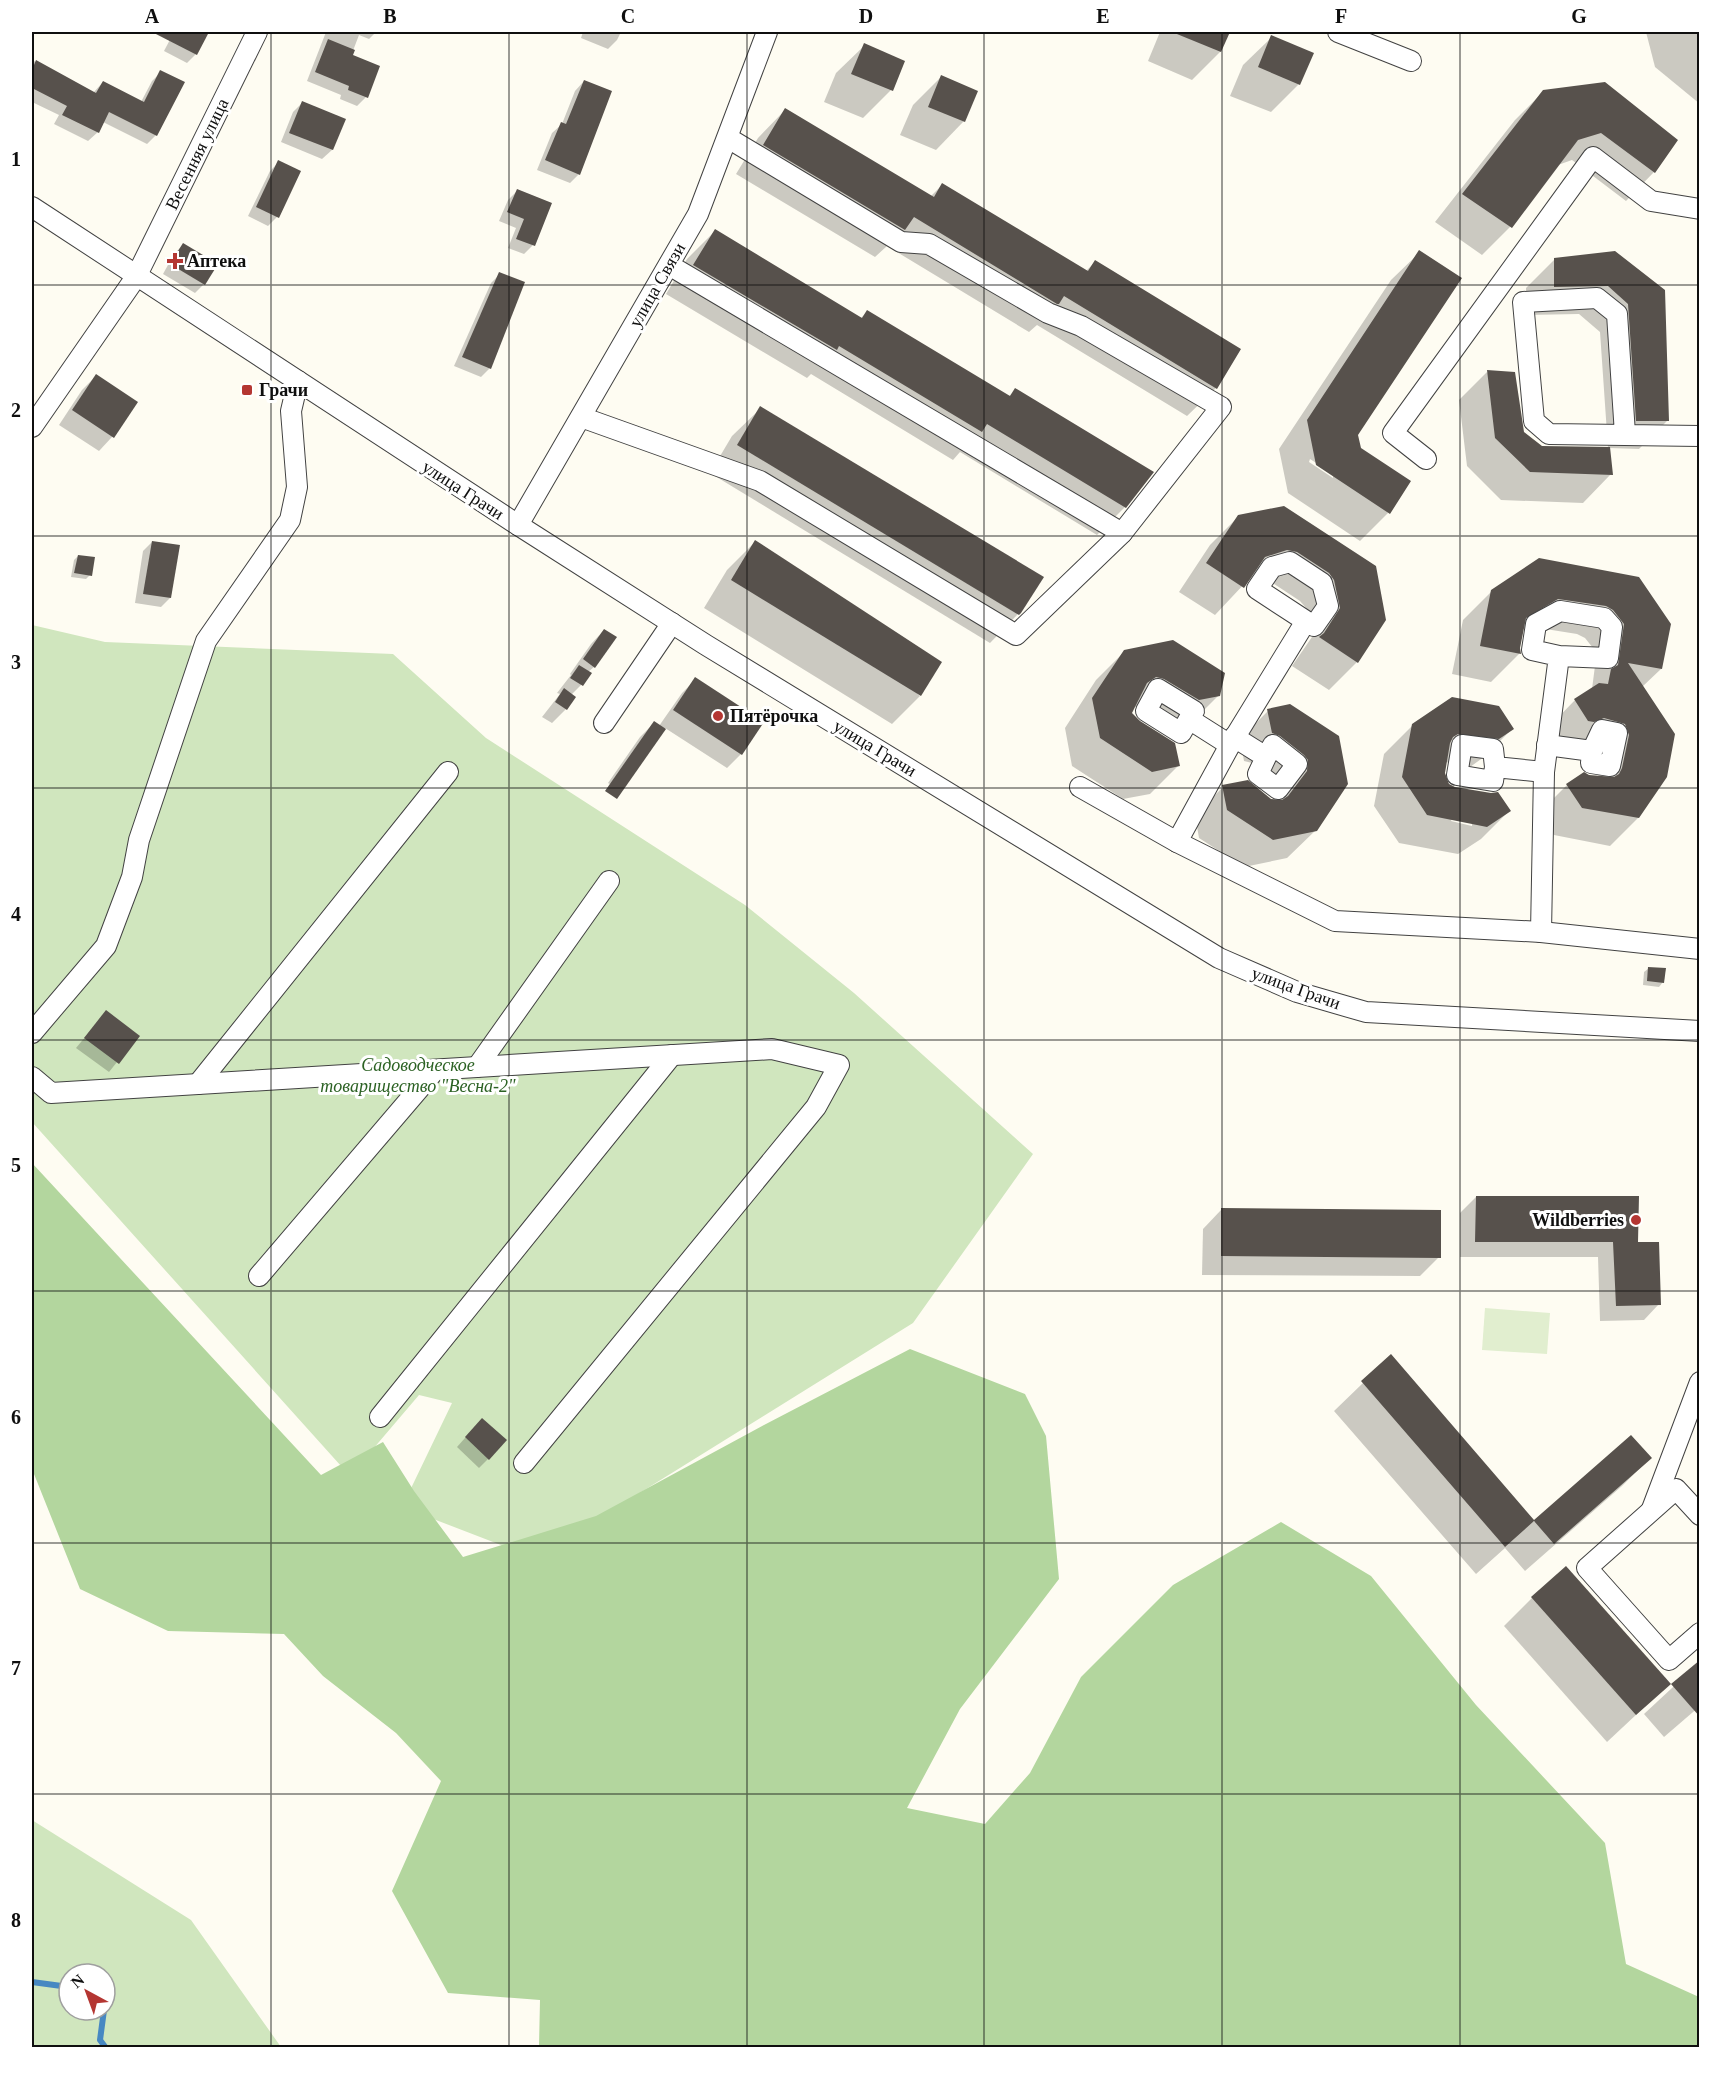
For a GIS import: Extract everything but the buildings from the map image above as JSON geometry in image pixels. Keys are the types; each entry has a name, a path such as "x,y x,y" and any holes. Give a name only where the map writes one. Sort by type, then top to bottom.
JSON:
{"street":[{"name":"Весенняя улица","path":"32,427 136,277 257,32"},
{"name":"улица Связи","path":"518,525 698,214 767,32"},
{"path":"1338,32 1412,61"},
{"path":"581,417 760,481 1016,635 1122,533 1221,408 1081,326 1048,313 929,244 901,242 728,138"},
{"path":"1426,459 1393,433 1593,157 1651,201 1700,209"},
{"name":"улица Грачи","path":"32,207 136,277 672,623 1219,958 1297,992 1366,1012 1700,1031"},
{"path":"669,265 1122,533"},
{"path":"1504,281 1523,302 1533,421 1549,434 1700,436"},
{"path":"1523,302 1597,297 1617,314 1625,434"},
{"path":"32,1034 106,946 132,877 139,840 206,641 291,520 297,486 291,411 298,381"},
{"path":"1177,842 1232,741 1306,621"},
{"path":"604,723 672,623"},
{"path":"1542,932 1544,772 1559,656"},
{"path":"1189,719 1266,757"},
{"path":"1547,745 1592,751"},
{"path":"1495,767 1544,772"},
{"path":"198,1084 448,772"},
{"path":"1080,787 1177,842 1335,921 1542,932 1700,949"},
{"path":"477,1067 609,881"},
{"path":"32,1077 51,1094 772,1049 840,1065 816,1107 524,1463"},
{"path":"380,1417 672,1055"},
{"path":"259,1276 435,1070"},
{"path":"1651,1511 1700,1382"},
{"path":"1700,1515 1676,1489 1587,1568 1669,1660 1700,1633"}],"green space":[{"name":"Садоводческое товарищество \"Весна-2\"","path":"32,625 105,642 393,654 486,738 745,905 854,993 1033,1154 913,1323 535,1558 402,1507 452,1403 419,1395 350,1476 32,1122"},
{"path":"32,1163 321,1475 383,1442 414,1491 463,1557 596,1516 910,1349 1025,1394 1046,1436 1059,1579 960,1709 907,1808 985,1824 1030,1773 1081,1677 1173,1585 1281,1522 1371,1576 1476,1705 1605,1843 1626,1964 1699,1997 1699,2047 539,2047 540,2000 448,1993 392,1891 441,1781 396,1733 323,1676 284,1634 168,1631 80,1589 32,1469"},
{"path":"1485,1308 1550,1313 1547,1354 1482,1350"},
{"path":"32,1820 191,1920 281,2047 32,2047"}],"waterway":[{"path":"32,1982 57,1985"},
{"path":"102,2022 100,2040 106,2048"}],"place":[{"name":"Аптека","path":"175,261"},
{"name":"Грачи","path":"247,390"},
{"name":"Пятёрочка","path":"718,716"},
{"name":"Wildberries","path":"1636,1220"}]}
